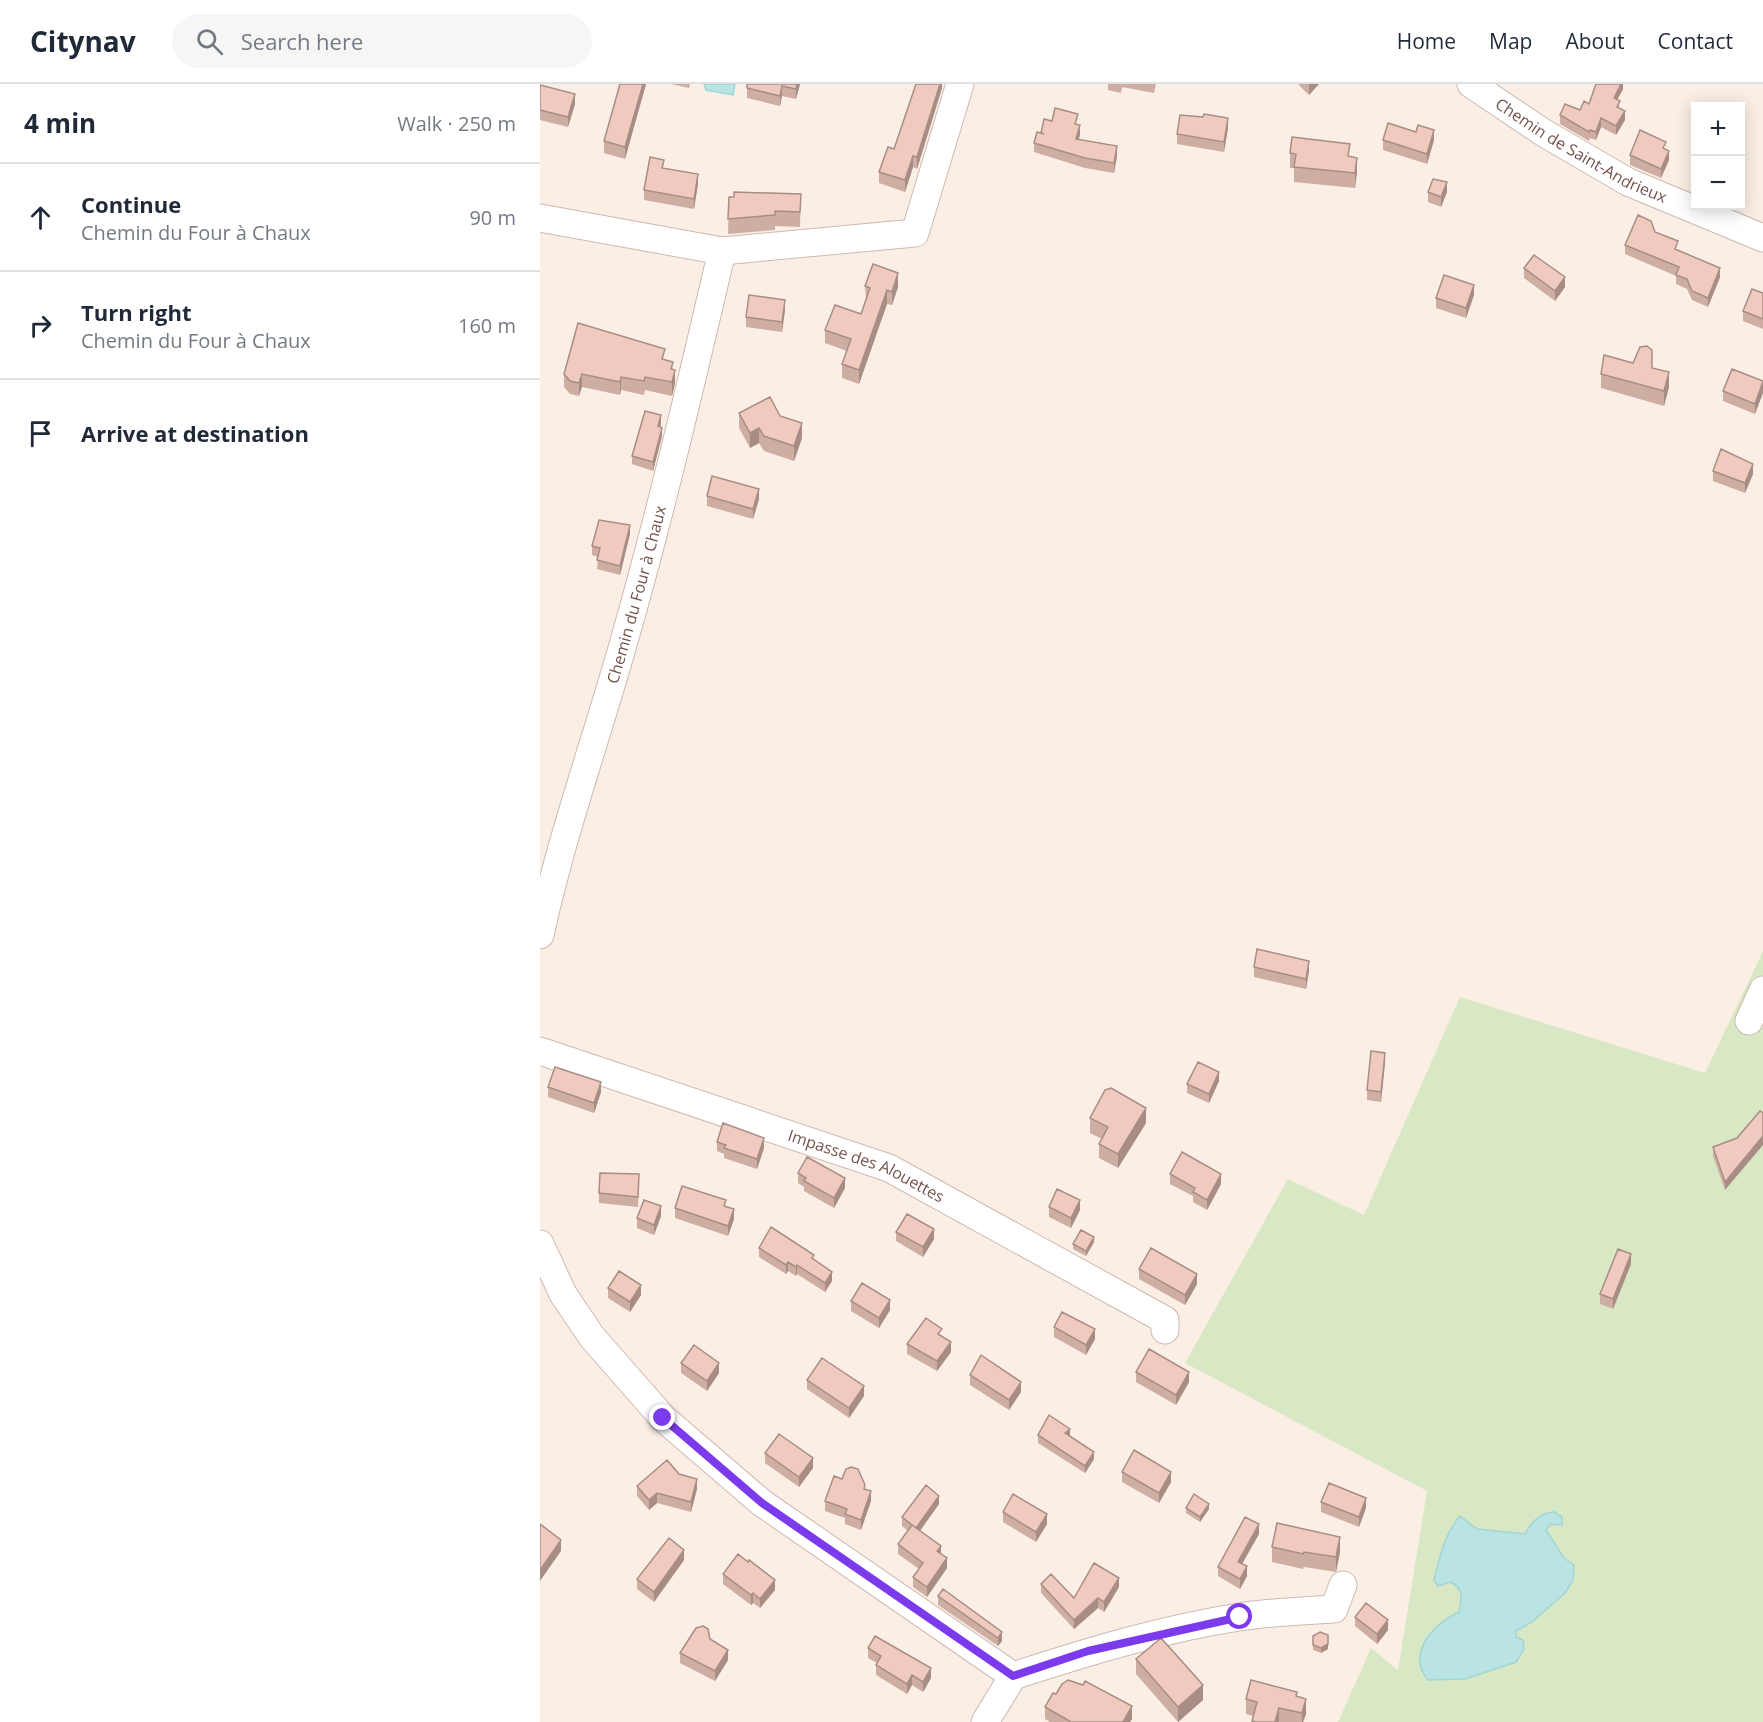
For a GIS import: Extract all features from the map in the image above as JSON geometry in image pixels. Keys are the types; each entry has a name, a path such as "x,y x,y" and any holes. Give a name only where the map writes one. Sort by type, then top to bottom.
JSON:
{"street":[{"path":"540,218 722,251 915,233 960,84"},
{"name":"Chemin de Saint-Andrieux","path":"1471,84 1544,133 1628,182 1763,238"},
{"name":"Chemin du Four à Chaux","path":"540,935 554,870 626,636 664,494 722,251"},
{"path":"1749,1021 1763,990"},
{"name":"Impasse des Alouettes","path":"540,1051 889,1168 1164,1320 1166,1330"},
{"path":"540,1244 563,1294 592,1337 663,1418 762,1503 1013,1676"},
{"path":"985,1722 1013,1676 1088,1651 1164,1632 1240,1617 1334,1609 1343,1585"}],"green space":[{"path":"1763,951 1763,1722 1338,1722 1371,1648 1398,1670 1427,1491 1185,1363 1288,1179 1364,1215 1460,997 1705,1073"}],"water":[{"path":"704,84 735,84 733,95 706,90"},
{"path":"1554,1512 1562,1517 1562,1525 1551,1524 1546,1530 1564,1558 1574,1565 1573,1580 1565,1593 1532,1622 1516,1631 1516,1637 1523,1640 1524,1649 1516,1662 1465,1679 1428,1680 1422,1670 1420,1660 1426,1640 1441,1623 1459,1612 1461,1603 1461,1594 1455,1584 1450,1582 1438,1586 1434,1580 1443,1547 1450,1530 1460,1516 1477,1529 1525,1534 1537,1518"}],"building":[{"path":"620,84 643,84 625,147 604,141"},
{"path":"747,84 797,84 796,89 782,86 780,96 747,88"},
{"path":"916,84 940,84 917,157 913,156 905,180 879,172 888,147 894,149"},
{"path":"1596,84 1621,84 1614,98 1620,101 1617,107 1625,111 1616,126 1601,118 1596,132 1590,130 1589,132 1560,115 1565,104 1580,110 1584,101 1589,104"},
{"path":"540,85 575,94 568,117 540,110"},
{"path":"1055,108 1078,114 1075,124 1080,125 1076,139 1117,146 1114,163 1085,158 1034,143 1037,132 1044,134 1041,133 1044,119 1052,121"},
{"path":"1204,114 1228,118 1224,142 1177,134 1180,115 1203,117"},
{"path":"1388,123 1416,132 1418,125 1434,130 1427,154 1383,140"},
{"path":"1640,130 1666,142 1663,148 1669,151 1661,169 1630,155"},
{"path":"1292,137 1350,144 1348,156 1357,158 1355,173 1294,167 1296,154 1290,153"},
{"path":"650,157 664,160 662,168 698,174 694,199 644,190"},
{"path":"1433,179 1447,182 1441,197 1428,192"},
{"path":"734,192 801,194 800,212 775,211 775,215 728,219 729,197 734,197"},
{"path":"1638,215 1651,221 1655,232 1678,241 1675,249 1720,268 1708,298 1692,291 1687,279 1676,275 1679,267 1625,245"},
{"path":"1534,255 1565,277 1555,291 1524,268"},
{"path":"873,264 898,273 892,292 887,290 859,370 842,364 851,339 825,330 835,305 861,314 870,288 865,286"},
{"path":"1444,275 1474,285 1466,308 1436,298"},
{"path":"1752,289 1763,293 1763,319 1743,311"},
{"path":"749,295 785,300 782,322 746,317"},
{"path":"578,323 665,349 662,359 673,362 671,369 675,370 672,382 645,377 644,381 621,377 620,382 582,374 579,383 570,381 564,374"},
{"path":"1647,346 1652,350 1652,368 1669,372 1664,391 1601,374 1604,355 1633,363 1640,347"},
{"path":"1732,369 1763,381 1755,404 1723,391"},
{"path":"770,397 780,416 802,423 794,446 764,436 759,428 750,433 739,413"},
{"path":"645,411 661,415 658,426 662,428 653,462 632,456"},
{"path":"1721,449 1753,464 1745,483 1713,471"},
{"path":"712,476 759,489 753,509 707,496"},
{"path":"599,520 630,525 620,566 597,560 600,548 592,546"},
{"path":"1257,949 1309,961 1306,979 1254,967"},
{"path":"1371,1051 1385,1053 1381,1092 1367,1090"},
{"path":"1198,1062 1219,1072 1209,1094 1187,1084"},
{"path":"555,1067 601,1082 594,1103 548,1087"},
{"path":"1111,1088 1146,1108 1118,1154 1099,1144 1108,1127 1090,1118 1105,1090"},
{"path":"1760,1111 1763,1113 1763,1136 1725,1182 1713,1147 1737,1138"},
{"path":"723,1123 764,1138 757,1159 724,1148 726,1145 717,1142"},
{"path":"1182,1152 1221,1174 1207,1200 1193,1192 1195,1188 1170,1174"},
{"path":"807,1157 845,1178 834,1198 804,1181 806,1178 798,1173"},
{"path":"600,1173 639,1174 638,1197 599,1193"},
{"path":"682,1186 726,1200 724,1206 734,1209 728,1226 675,1208"},
{"path":"1057,1189 1080,1200 1071,1218 1049,1207"},
{"path":"644,1200 661,1206 654,1225 637,1218"},
{"path":"907,1214 934,1229 923,1247 896,1232"},
{"path":"771,1227 814,1255 812,1258 832,1272 825,1283 797,1265 796,1267 788,1262 786,1265 759,1248"},
{"path":"1081,1230 1094,1237 1086,1251 1073,1244"},
{"path":"1151,1248 1197,1274 1185,1295 1139,1269"},
{"path":"1618,1249 1631,1254 1613,1299 1600,1294"},
{"path":"619,1271 641,1285 630,1302 608,1288"},
{"path":"862,1283 890,1300 879,1318 851,1301"},
{"path":"1062,1312 1095,1329 1086,1345 1054,1327"},
{"path":"926,1318 942,1329 938,1334 951,1342 937,1361 907,1344"},
{"path":"694,1345 719,1363 707,1381 681,1363"},
{"path":"1149,1349 1189,1372 1176,1395 1136,1372"},
{"path":"981,1355 1021,1382 1009,1400 970,1375"},
{"path":"822,1358 864,1386 849,1408 807,1380"},
{"path":"1049,1415 1070,1429 1065,1433 1094,1452 1085,1466 1038,1435"},
{"path":"779,1434 813,1458 799,1477 765,1453"},
{"path":"1134,1450 1171,1472 1159,1493 1122,1472"},
{"path":"667,1460 679,1474 697,1479 691,1502 657,1493 649,1500 637,1486"},
{"path":"851,1467 858,1469 865,1485 864,1489 871,1491 861,1520 845,1514 847,1509 825,1501 834,1476 842,1479 846,1469"},
{"path":"1329,1483 1366,1498 1359,1517 1321,1502"},
{"path":"926,1485 939,1496 916,1528 902,1517"},
{"path":"1013,1494 1047,1514 1036,1532 1003,1512"},
{"path":"1194,1494 1209,1504 1200,1517 1186,1508"},
{"path":"1245,1517 1259,1524 1238,1562 1247,1566 1240,1579 1218,1567"},
{"path":"1277,1523 1340,1537 1336,1557 1304,1552 1303,1554 1272,1547"},
{"path":"540,1524 561,1540 540,1570"},
{"path":"912,1525 941,1546 937,1551 947,1558 927,1587 913,1577 923,1563 898,1544"},
{"path":"669,1538 684,1550 654,1592 637,1579"},
{"path":"738,1554 775,1580 760,1599 723,1574"},
{"path":"1094,1563 1119,1578 1104,1602 1098,1598 1074,1620 1041,1584 1051,1574 1074,1598"},
{"path":"943,1589 1002,1632 998,1638 938,1596"},
{"path":"1366,1603 1388,1620 1377,1634 1355,1617"},
{"path":"703,1626 708,1629 710,1639 728,1650 715,1671 680,1653 696,1628"},
{"path":"1320,1632 1328,1635 1328,1644 1321,1648 1313,1645 1313,1636"},
{"path":"875,1636 931,1668 923,1682 912,1675 907,1684 876,1665 881,1656 868,1648"},
{"path":"1161,1638 1203,1685 1178,1707 1136,1659"},
{"path":"1068,1680 1083,1685 1085,1681 1132,1706 1123,1722 1071,1722 1045,1707 1053,1693 1056,1694 1062,1684"},
{"path":"1251,1680 1297,1692 1296,1696 1306,1699 1302,1713 1279,1708 1275,1722 1252,1721 1257,1702 1246,1699"}],"route":[{"path":"663,1418 762,1503 1013,1676 1088,1651 1164,1632 1240,1617"}]}
